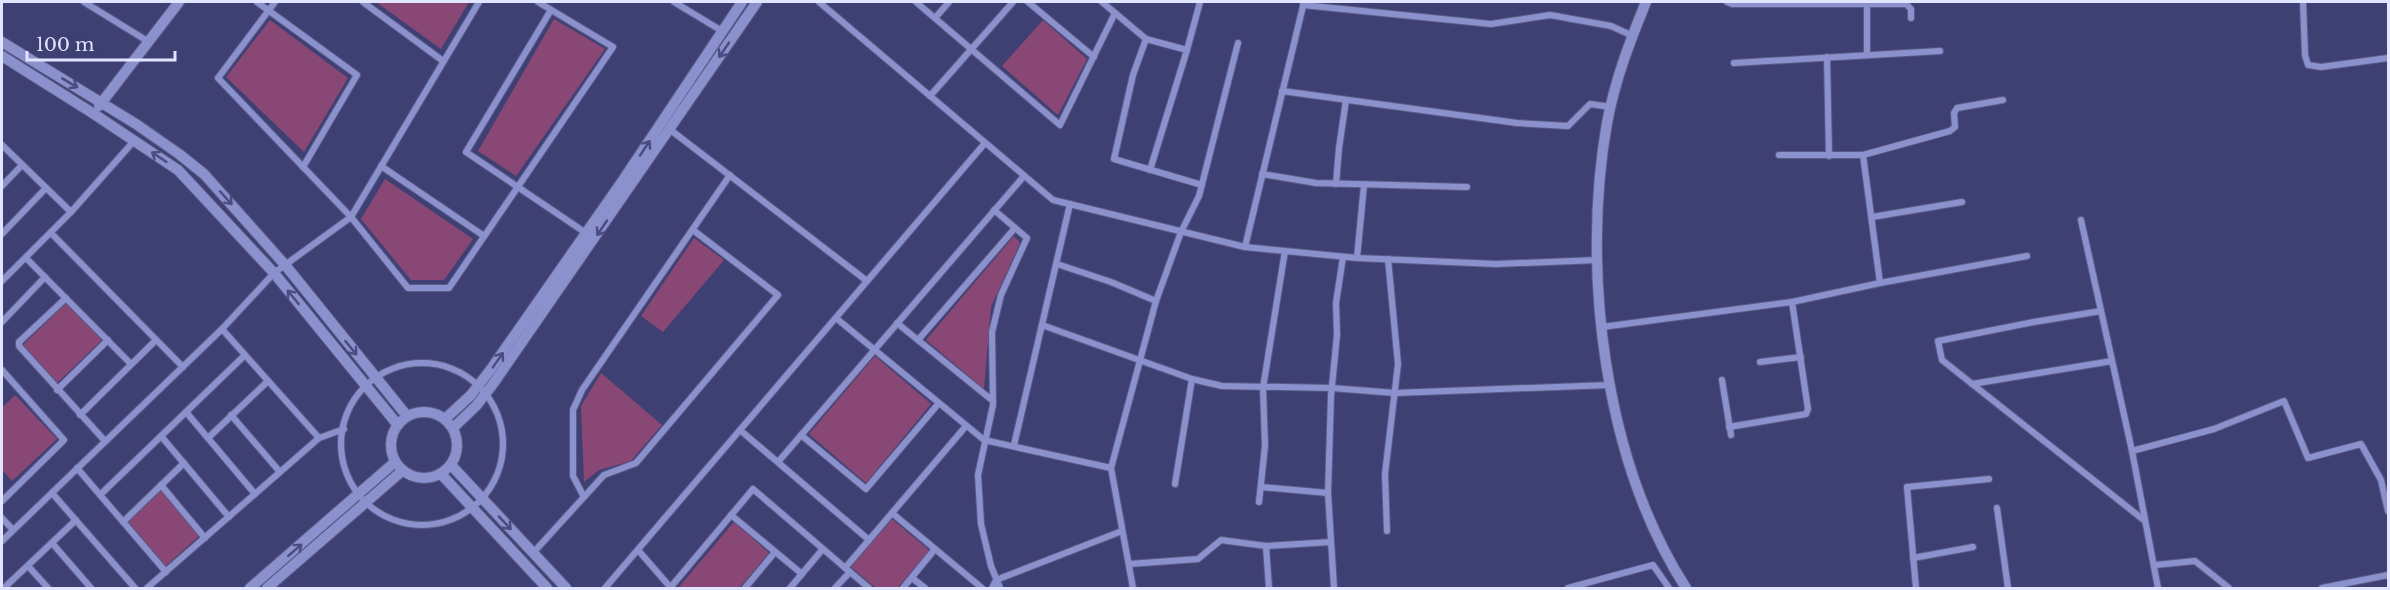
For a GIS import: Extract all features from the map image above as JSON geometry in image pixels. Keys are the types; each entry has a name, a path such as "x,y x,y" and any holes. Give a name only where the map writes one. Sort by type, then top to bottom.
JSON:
{"street":[{"path":"84,2 149,42"},
{"path":"94,114 179,2"},
{"path":"257,2 357,75 303,167"},
{"path":"275,2 218,78 351,217 408,288 449,288 613,47 538,2"},
{"path":"363,2 443,61"},
{"path":"2,541 222,329 274,273 286,267 351,217 479,2"},
{"path":"674,2 722,31"},
{"path":"453,428 558,293 742,2"},
{"path":"445,419 471,395 482,390 586,233 757,2"},
{"path":"819,2 1053,200 1245,248 1388,260 1496,264 1598,260"},
{"path":"916,2 1060,125 1115,13"},
{"path":"936,18 949,2"},
{"path":"930,96 1013,2"},
{"path":"1028,2 1094,57"},
{"path":"1102,2 1146,39 1187,50"},
{"path":"1150,170 1200,2"},
{"path":"1646,2 1620,67 1611,107 1600,186 1598,283 1609,385 1632,475 1670,564 1686,588"},
{"path":"1727,2 1732,4 1867,2 1906,4 1911,9 1911,18"},
{"path":"1867,2 1867,54"},
{"path":"2303,2 2305,55 2308,65 2321,67 2388,57"},
{"path":"1245,248 1303,3 1491,24 1550,15 1611,26 1633,36"},
{"path":"551,10 466,152 586,233"},
{"path":"1146,39 1133,75 1114,159 1202,184"},
{"path":"2,42 101,102 179,154 204,174 286,267 407,416"},
{"path":"1133,588 1111,468 1156,300 1181,232 1202,184 1239,43"},
{"path":"1734,63 1940,51"},
{"path":"2,56 178,170 274,273 397,424"},
{"path":"1827,57 1828,156"},
{"path":"1282,91 1517,123 1568,126 1590,104 1611,107"},
{"path":"1336,184 1338,148 1346,100"},
{"path":"1779,155 1863,155 1953,130 1955,127 1954,113 1958,108 2003,100"},
{"path":"665,126 867,281"},
{"path":"2,280 71,212 134,141"},
{"path":"605,588 986,143"},
{"path":"2,145 71,212"},
{"path":"1863,155 1880,283"},
{"path":"2,186 22,165"},
{"path":"381,166 484,236"},
{"path":"1262,174 1336,184 1467,187"},
{"path":"584,497 573,476 573,410 582,390 729,176"},
{"path":"778,462 1024,176"},
{"path":"1357,258 1364,185"},
{"path":"2,234 46,188"},
{"path":"1872,217 1962,202"},
{"path":"1014,446 1070,204"},
{"path":"994,210 1027,238 1001,294 992,332 993,401 978,475 981,524 1000,588"},
{"path":"2081,220 2132,451 2158,588"},
{"path":"918,340 1015,228"},
{"path":"532,552 604,475 636,463 778,295 693,231"},
{"path":"51,233 183,367"},
{"path":"1259,502 1266,446 1263,388 1285,251"},
{"path":"1602,327 1792,302 2027,256"},
{"path":"1334,588 1328,493 1332,388 1337,335 1336,303 1343,257"},
{"path":"26,258 131,364"},
{"path":"1387,531 1385,474 1398,364 1388,260"},
{"path":"1057,264 1156,300"},
{"path":"2,322 45,277"},
{"path":"66,298 19,342 19,346 105,441"},
{"path":"1729,427 1806,414 1808,409 1792,302"},
{"path":"2101,311 1938,342 1942,360 2145,521"},
{"path":"836,318 984,440 1111,468"},
{"path":"897,322 993,401"},
{"path":"1042,325 1192,379 1222,386 1332,388 1395,393 1609,385"},
{"path":"222,329 320,438"},
{"path":"57,390 108,340"},
{"path":"80,415 156,340"},
{"path":"100,495 245,355"},
{"path":"1760,362 1801,357"},
{"path":"1972,384 2112,361"},
{"path":"431,364 452,369 482,390 496,411 502,429 503,451 494,481 483,498 472,508 453,519 428,525 405,523 384,516 362,498 348,477 341,438 348,412 364,385 406,365 431,364"},
{"path":"2,370 64,440 2,501"},
{"path":"1175,484 1192,379"},
{"path":"1722,380 1731,435"},
{"path":"208,438 268,381"},
{"path":"2132,451 2214,429 2284,401 2308,458 2361,444 2381,480 2388,511"},
{"path":"801,435 866,489 939,403"},
{"path":"426,411 445,419 453,428 458,447 451,465 441,474 422,479 398,466 390,443 397,424 407,416 426,411"},
{"path":"186,412 255,494"},
{"path":"231,416 280,472"},
{"path":"836,588 869,540 966,426"},
{"path":"147,588 320,438 344,429"},
{"path":"740,430 869,540"},
{"path":"161,436 229,517"},
{"path":"123,522 184,463"},
{"path":"451,465 566,588"},
{"path":"250,588 266,586 398,466"},
{"path":"77,468 166,572"},
{"path":"441,474 547,588"},
{"path":"1916,588 1907,487 1989,479"},
{"path":"161,485 205,538"},
{"path":"1261,486 1328,493"},
{"path":"638,550 670,588 753,489 869,588"},
{"path":"52,493 135,588"},
{"path":"1997,508 2008,588"},
{"path":"892,513 982,588"},
{"path":"731,515 802,574"},
{"path":"2,518 13,530"},
{"path":"4,588 76,520"},
{"path":"992,588 996,580 1122,531"},
{"path":"1128,564 1198,559 1221,540 1266,546 1331,543"},
{"path":"52,543 91,588"},
{"path":"1266,546 1269,588"},
{"path":"1913,558 1972,547"},
{"path":"903,588 935,549"},
{"path":"790,588 822,550"},
{"path":"745,588 775,552"},
{"path":"2155,565 2195,561 2229,588"},
{"path":"1568,588 1653,565 1669,588"},
{"path":"28,566 48,588"},
{"path":"2322,588 2388,575"},
{"path":"912,578 925,588"}],"shaded area":[{"path":"376,2 469,2 441,49"},
{"path":"554,19 605,49 516,176 478,151"},
{"path":"270,20 348,78 304,152 226,77"},
{"path":"1043,20 1087,59 1058,115 1002,66"},
{"path":"385,179 473,239 444,280 411,280 361,219"},
{"path":"1014,236 1020,243 991,307 984,389 926,340"},
{"path":"694,238 724,260 663,332 641,316"},
{"path":"66,303 102,340 56,384 22,346"},
{"path":"875,356 931,404 866,483 809,434"},
{"path":"601,373 662,425 631,461 599,470 584,482 581,406"},
{"path":"15,395 57,439 12,481 2,470 2,408"},
{"path":"161,489 200,535 166,566 127,521"},
{"path":"892,519 930,551 897,588 876,588 851,567"},
{"path":"734,522 769,553 739,588 678,588"}]}
